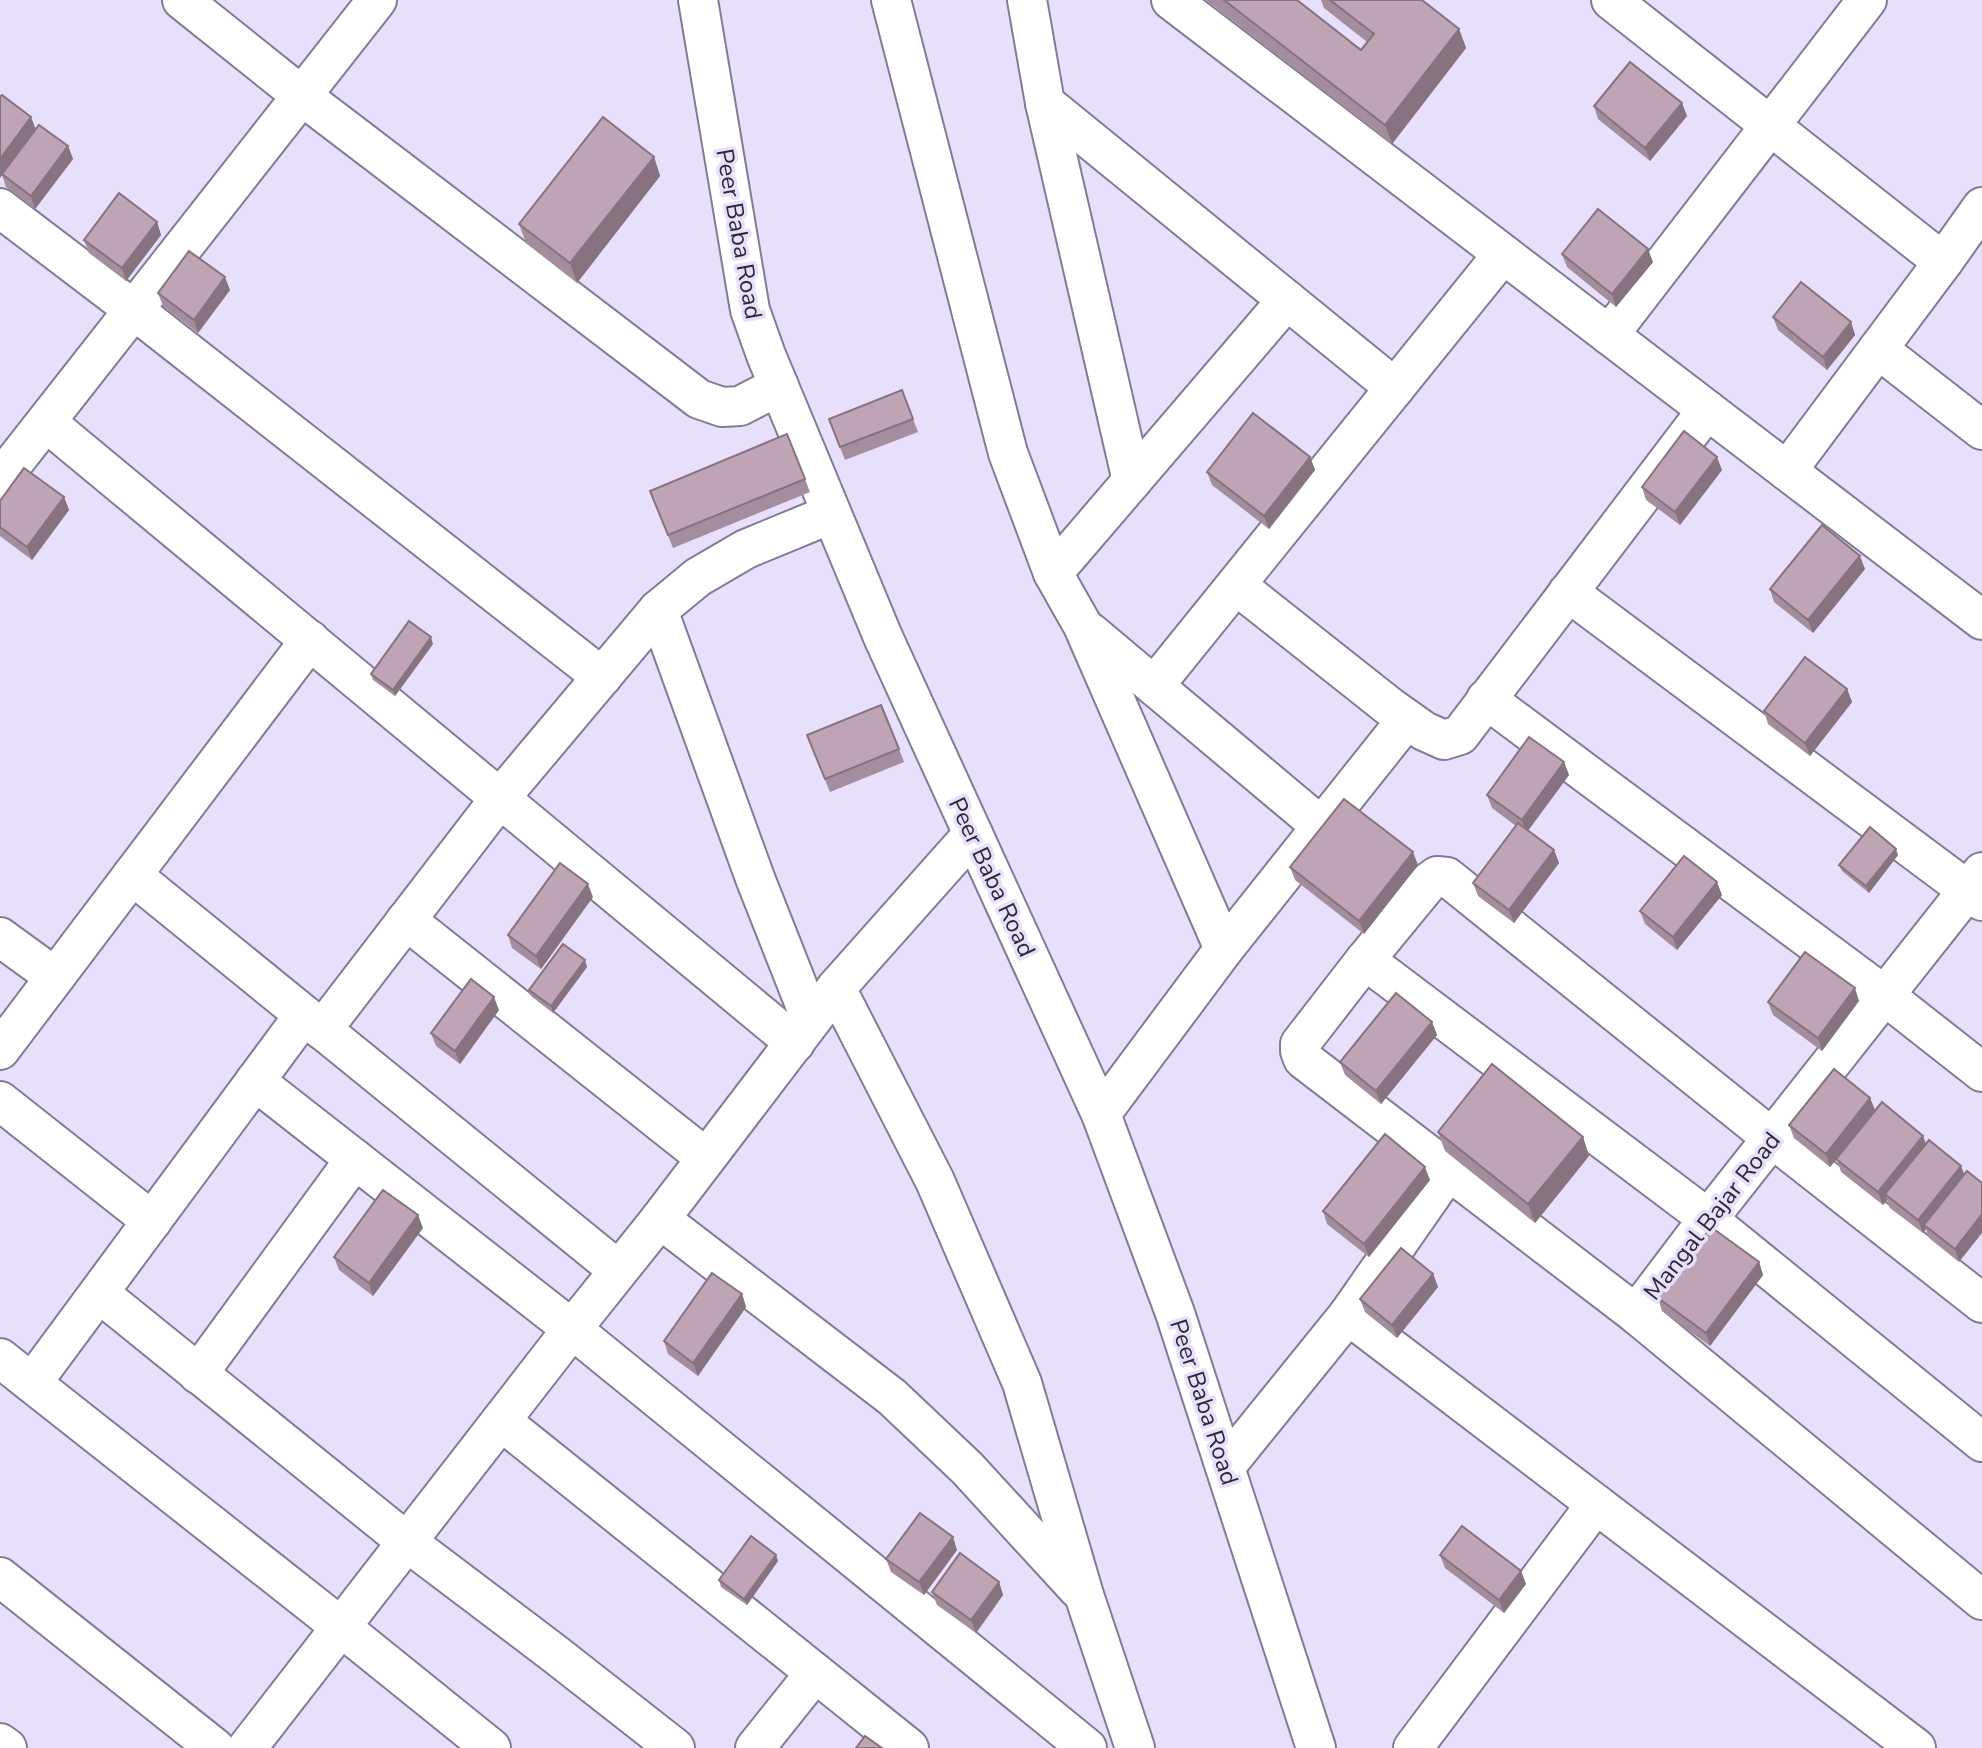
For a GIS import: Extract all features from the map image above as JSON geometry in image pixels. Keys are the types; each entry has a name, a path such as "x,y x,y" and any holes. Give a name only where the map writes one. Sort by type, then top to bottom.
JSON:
{"street":[{"path":"182,0 302,96 699,399 722,407 740,406 779,386"},
{"path":"0,480 377,0"},
{"path":"669,0 701,14"},
{"path":"891,0 1008,453 1053,573 1083,626 1224,949"},
{"path":"1027,0 1045,103 1132,481"},
{"path":"1171,0 1982,621"},
{"path":"1611,0 1943,262"},
{"path":"1609,335 1867,0"},
{"name":"Peer Baba Road","path":"701,14 750,310 883,637 1101,1114 1175,1313 1311,1745"},
{"path":"1045,103 1395,388"},
{"path":"0,208 602,677"},
{"path":"1787,471 1981,210"},
{"path":"1154,686 1503,254"},
{"path":"1053,573 1287,300"},
{"path":"1878,349 1982,430"},
{"path":"1236,585 1424,731 1444,740 1460,735 1707,410"},
{"path":"46,422 500,799 803,1031"},
{"path":"32,1383 255,1081 406,920 500,799 658,610 698,577 746,550 831,513"},
{"path":"1568,592 1977,887"},
{"path":"658,610 755,878 803,1031"},
{"path":"1083,626 1322,827"},
{"path":"0,1050 310,640"},
{"path":"1486,699 1884,995 1982,1072"},
{"path":"1101,1114 1224,949 1407,719"},
{"path":"257,1745 341,1627 660,1219 836,988 973,834"},
{"path":"132,875 618,1270"},
{"name":"Mangal Bajar Road","path":"1772,1138 1447,877 1437,876 1430,881 1300,1044 1303,1059 1636,1314 1884,995 1977,887"},
{"path":"406,920 706,1158"},
{"path":"0,937 55,977"},
{"path":"1365,960 1708,1219 1982,1442"},
{"path":"836,988 935,1181 1022,1384 1084,1595 1135,1748"},
{"path":"255,1081 572,1329 1087,1748"},
{"path":"0,1101 152,1221"},
{"path":"1772,1138 1982,1303"},
{"path":"198,1374 355,1159"},
{"path":"1225,1466 1348,1315 1448,1170"},
{"path":"660,1219 892,1397 967,1468 1084,1595"},
{"path":"99,1293 407,1542 675,1748"},
{"path":"1636,1314 1982,1601"},
{"path":"1348,1315 1916,1748"},
{"path":"0,1358 491,1748"},
{"path":"501,1421 909,1748"},
{"path":"1413,1748 1596,1504"},
{"path":"0,1577 215,1748"},
{"path":"755,1748 815,1673"},
{"path":"0,1743 7,1748"}],"building":[{"path":"1224,0 1297,0 1361,50 1374,34 1330,0 1422,0 1459,29 1385,125"},
{"path":"1630,62 1682,103 1645,148 1594,106"},
{"path":"2,95 31,117 0,159 0,97"},
{"path":"603,117 654,157 570,263 519,224"},
{"path":"39,125 68,146 31,196 2,174"},
{"path":"119,193 157,222 122,268 84,240"},
{"path":"1598,209 1648,249 1612,294 1562,254"},
{"path":"189,251 225,277 194,320 158,293"},
{"path":"1801,282 1851,322 1823,357 1773,317"},
{"path":"902,390 913,419 840,447 829,419"},
{"path":"1253,413 1310,457 1264,516 1207,472"},
{"path":"1684,431 1717,457 1675,512 1642,487"},
{"path":"787,434 805,479 668,535 650,491"},
{"path":"24,468 64,497 27,547 0,527 0,501"},
{"path":"1822,525 1860,556 1808,620 1770,589"},
{"path":"409,621 431,637 393,690 371,674"},
{"path":"1805,657 1847,689 1805,743 1764,711"},
{"path":"881,705 899,749 825,779 807,735"},
{"path":"1529,737 1564,762 1522,820 1487,795"},
{"path":"1344,799 1413,852 1359,921 1290,867"},
{"path":"1518,823 1554,850 1509,910 1473,883"},
{"path":"1870,827 1896,849 1866,886 1839,865"},
{"path":"1684,856 1717,882 1673,937 1640,911"},
{"path":"560,863 588,884 536,956 508,935"},
{"path":"563,944 585,960 551,1006 529,990"},
{"path":"1805,952 1855,988 1818,1038 1768,1002"},
{"path":"471,979 494,997 455,1051 431,1033"},
{"path":"1396,993 1432,1022 1376,1091 1340,1062"},
{"path":"1492,1064 1583,1137 1528,1204 1438,1132"},
{"path":"1834,1069 1870,1098 1826,1154 1789,1125"},
{"path":"1882,1102 1923,1136 1878,1192 1836,1159"},
{"path":"1385,1134 1425,1167 1364,1244 1323,1211"},
{"path":"1929,1140 1961,1166 1918,1220 1885,1194"},
{"path":"1967,1171 1982,1183 1982,1214 1955,1249 1924,1225"},
{"path":"383,1190 418,1215 369,1283 334,1257"},
{"path":"1711,1227 1759,1262 1706,1333 1658,1298"},
{"path":"1401,1248 1433,1274 1392,1325 1360,1299"},
{"path":"712,1273 742,1294 693,1363 664,1341"},
{"path":"920,1513 953,1537 919,1582 886,1559"},
{"path":"1462,1526 1521,1571 1499,1600 1440,1555"},
{"path":"751,1536 776,1555 744,1599 719,1580"},
{"path":"960,1553 999,1582 971,1620 932,1592"},
{"path":"865,1736 882,1748 856,1748"}]}
